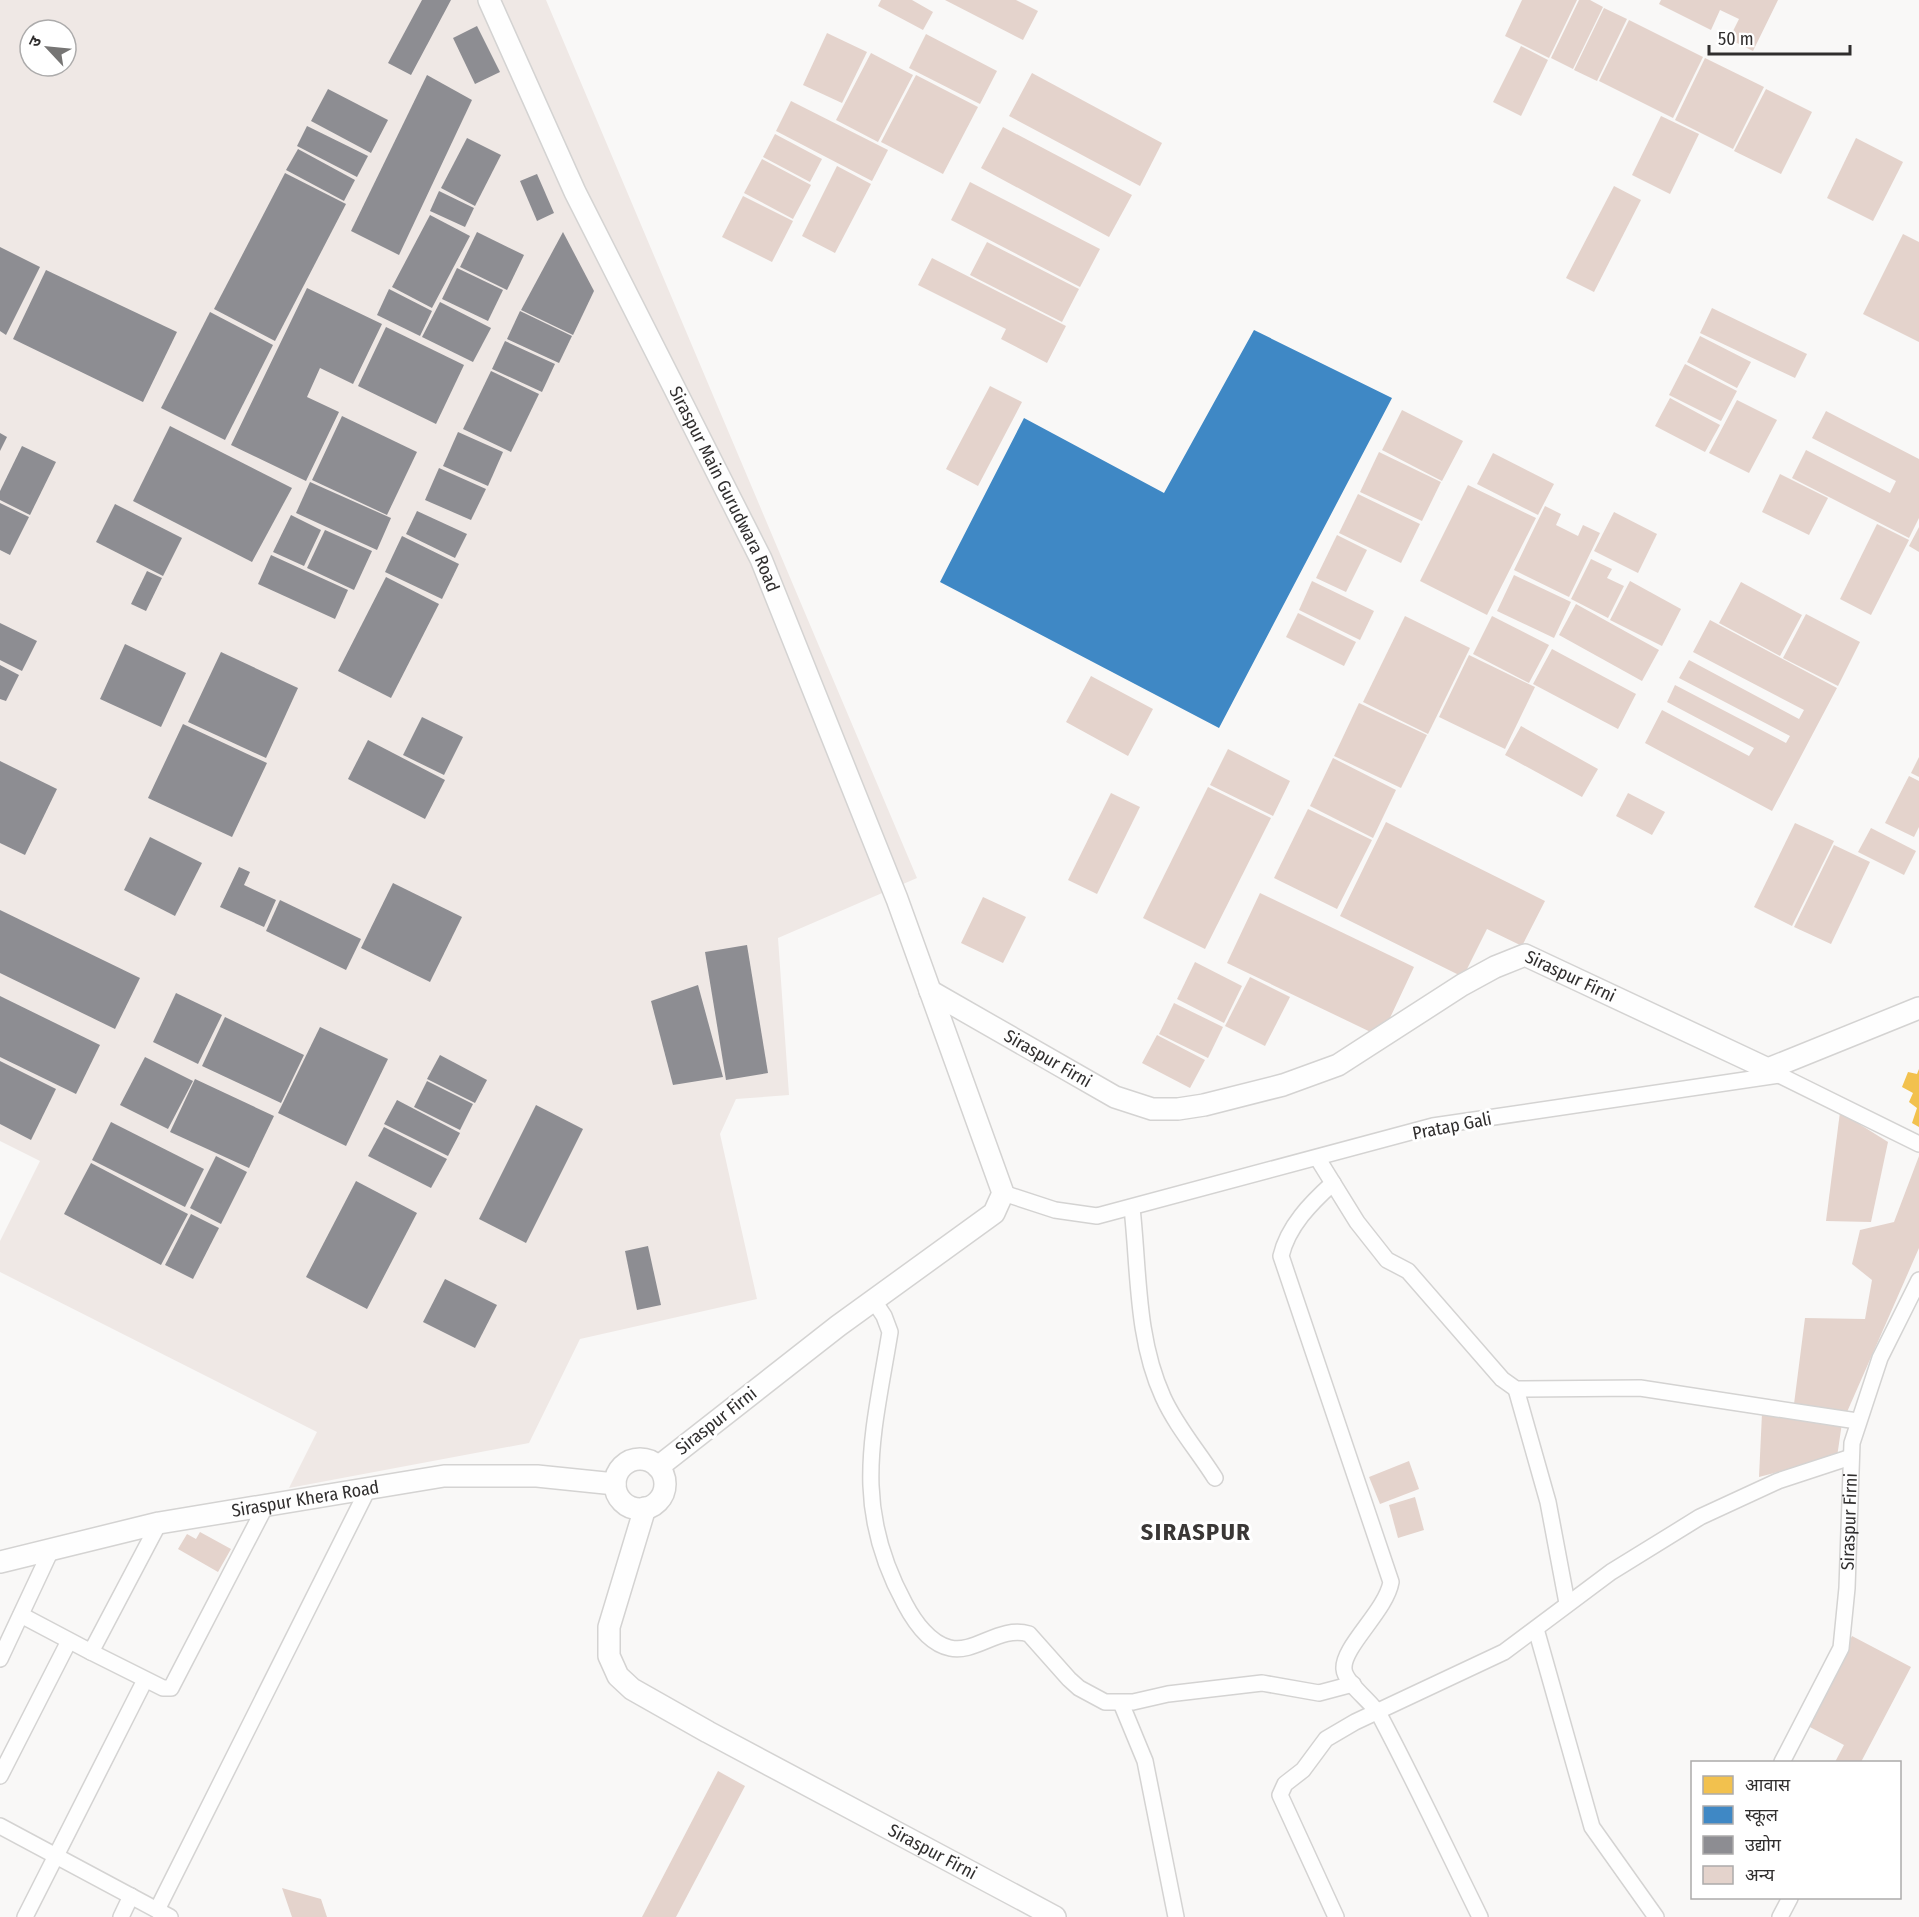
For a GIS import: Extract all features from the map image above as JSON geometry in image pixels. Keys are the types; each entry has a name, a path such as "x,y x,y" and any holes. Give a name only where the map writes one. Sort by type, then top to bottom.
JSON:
{"street":[{"name":"Siraspur Main Gurudwara Road","path":"489,0 575,192 761,559 897,900 930,991"},
{"name":"Siraspur Firni","path":"930,991 1115,1097 1152,1109 1204,1105 1283,1085 1338,1065 1412,1020 1462,985 1494,967 1525,955 1534,957 1919,1144"},
{"path":"930,991 1002,1193"},
{"path":"1773,1072 1807,1054 1919,1008"},
{"name":"Pratap Gali","path":"1002,1193 1076,1215 1097,1216 1318,1159 1433,1126 1773,1072"},
{"path":"1318,1159 1357,1222 1387,1260 1408,1271 1502,1379 1516,1389 1640,1388 1857,1421"},
{"path":"1333,1183 1314,1200 1294,1227 1281,1256 1391,1582 1382,1605 1346,1660 1343,1669 1378,1712 1480,1917"},
{"name":"Siraspur Firni","path":"658,1467 838,1326 994,1214 1002,1193"},
{"path":"1132,1208 1140,1309 1154,1372 1171,1412 1215,1478"},
{"name":"Siraspur Firni","path":"1782,1761 1843,1639 1851,1457 1857,1421 1880,1358 1919,1280"},
{"path":"874,1301 884,1316 890,1332 870,1448 872,1511 884,1557 912,1617 928,1635 949,1648 960,1649 1011,1631 1029,1634 1079,1688 1105,1702 1121,1703 1168,1694 1262,1683 1319,1693 1353,1684"},
{"path":"1516,1389 1548,1502 1567,1603"},
{"path":"1335,1917 1280,1795 1285,1784 1303,1770 1326,1739 1504,1652 1611,1572 1700,1517 1778,1481 1851,1457"},
{"path":"640,1459 658,1467 664,1483 663,1492 653,1505 636,1509 621,1500 615,1484 617,1474 630,1461 640,1459"},
{"name":"Siraspur Khera Road","path":"0,1562 159,1523 444,1476 537,1476 615,1484"},
{"path":"0,1826 163,1913 369,1487"},
{"path":"21,1615 145,1680 168,1689 174,1686 265,1507"},
{"name":"Siraspur Firni","path":"645,1508 609,1627 609,1656 618,1676 632,1689 700,1728 1055,1917"},
{"path":"91,1652 159,1523"},
{"path":"0,1659 52,1548"},
{"path":"1536,1629 1592,1827 1656,1917"},
{"path":"0,1776 69,1641"},
{"path":"25,1917 145,1680"},
{"path":"1121,1703 1145,1761 1176,1917"},
{"path":"121,1917 131,1896"},
{"path":"1780,1917 1789,1899"}],"shaded area":[{"path":"0,0 546,0 917,878 778,938 789,1095 736,1099 720,1134 757,1299 580,1339 529,1443 289,1488 317,1432 0,1272 0,1241 40,1161 0,1141"}],"building: आवास":[{"path":"1919,1069 1919,1127 1912,1123 1917,1108 1909,1102 1913,1093 1902,1087 1908,1072 1917,1074"}],"building: स्कूल":[{"path":"1254,330 1392,398 1219,728 940,582 1024,418 1164,493"}],"building: उद्योग":[{"path":"422,0 451,0 411,75 388,63"},
{"path":"477,26 500,72 475,84 453,38"},
{"path":"427,75 472,100 399,255 351,231"},
{"path":"328,89 388,120 371,153 311,121"},
{"path":"307,126 368,156 357,177 297,146"},
{"path":"467,138 501,155 475,206 441,188"},
{"path":"298,149 355,180 344,201 286,170"},
{"path":"285,173 346,204 275,341 214,309"},
{"path":"537,174 554,213 537,221 520,181"},
{"path":"439,191 474,208 465,227 430,211"},
{"path":"430,215 470,236 432,308 392,287"},
{"path":"477,232 524,255 507,290 460,267"},
{"path":"563,232 594,291 573,335 521,310"},
{"path":"0,247 40,267 6,335 0,331"},
{"path":"457,268 503,290 488,321 442,299"},
{"path":"46,270 177,332 143,402 13,339"},
{"path":"307,288 382,324 353,384 320,368 307,397 339,412 306,481 231,445"},
{"path":"389,289 432,311 420,336 377,315"},
{"path":"440,302 491,328 473,362 422,337"},
{"path":"520,311 572,336 559,363 507,339"},
{"path":"210,312 273,345 225,440 161,408"},
{"path":"386,327 464,365 436,424 358,386"},
{"path":"505,341 555,364 542,392 492,369"},
{"path":"491,371 539,394 511,452 463,429"},
{"path":"342,416 417,452 387,515 312,480"},
{"path":"170,426 292,488 252,562 133,501"},
{"path":"458,432 503,452 488,486 443,466"},
{"path":"0,433 7,437 0,451"},
{"path":"22,446 56,462 30,515 0,500 0,491"},
{"path":"439,468 486,489 471,520 425,500"},
{"path":"310,482 391,518 377,550 296,513"},
{"path":"0,503 29,517 10,555 0,550"},
{"path":"115,504 182,538 163,576 96,542"},
{"path":"417,511 467,534 455,558 406,534"},
{"path":"291,515 321,530 304,566 273,552"},
{"path":"325,530 372,551 354,590 307,568"},
{"path":"402,536 459,564 442,599 385,572"},
{"path":"271,555 348,590 335,619 258,584"},
{"path":"147,571 162,578 146,611 131,604"},
{"path":"386,577 439,604 391,698 338,671"},
{"path":"0,623 37,641 22,671 0,660"},
{"path":"125,644 186,673 161,727 100,699"},
{"path":"221,652 298,688 266,758 188,722"},
{"path":"0,665 19,675 6,701 0,699"},
{"path":"422,717 463,737 444,775 403,755"},
{"path":"183,724 267,763 232,837 148,798"},
{"path":"368,740 445,780 425,819 348,779"},
{"path":"0,761 57,789 25,855 0,843"},
{"path":"150,837 202,863 175,916 124,890"},
{"path":"239,867 250,872 244,885 276,900 264,927 220,907"},
{"path":"393,883 462,917 430,982 361,948"},
{"path":"280,900 361,939 346,970 266,931"},
{"path":"0,910 140,978 115,1029 0,973"},
{"path":"747,945 768,1073 726,1080 705,952"},
{"path":"698,985 723,1077 673,1085 651,1001"},
{"path":"176,993 222,1015 198,1064 153,1042"},
{"path":"0,996 100,1045 76,1094 0,1057"},
{"path":"225,1017 304,1055 281,1103 202,1066"},
{"path":"320,1027 388,1059 346,1146 278,1113"},
{"path":"440,1055 487,1080 475,1103 427,1079"},
{"path":"145,1057 193,1081 168,1129 120,1105"},
{"path":"0,1061 56,1089 31,1140 0,1124"},
{"path":"195,1079 274,1116 249,1168 170,1132"},
{"path":"427,1081 473,1104 460,1130 414,1107"},
{"path":"397,1100 460,1133 448,1156 384,1124"},
{"path":"536,1105 583,1129 526,1243 479,1219"},
{"path":"111,1122 204,1169 185,1207 92,1160"},
{"path":"384,1127 447,1159 431,1188 368,1156"},
{"path":"216,1156 247,1172 221,1224 190,1208"},
{"path":"91,1163 188,1214 161,1265 64,1214"},
{"path":"356,1181 417,1213 367,1309 306,1277"},
{"path":"191,1214 219,1228 193,1279 165,1265"},
{"path":"648,1246 661,1305 637,1310 625,1251"},
{"path":"445,1279 497,1305 475,1348 423,1322"}],"building: अन्य":[{"path":"881,0 912,0 933,12 923,30 878,6"},
{"path":"945,0 1016,0 1038,11 1023,40"},
{"path":"1522,0 1577,0 1549,58 1505,36"},
{"path":"1579,0 1590,0 1603,7 1573,69 1551,58"},
{"path":"1661,0 1778,0 1753,51 1729,39 1739,19 1720,10 1711,30 1659,4"},
{"path":"1604,8 1627,19 1597,81 1574,70"},
{"path":"1629,20 1703,57 1673,118 1599,81"},
{"path":"827,33 867,52 842,103 803,85"},
{"path":"926,34 997,71 980,104 909,68"},
{"path":"1521,46 1548,60 1521,116 1493,102"},
{"path":"871,53 913,75 878,142 836,120"},
{"path":"1705,58 1764,87 1733,149 1675,120"},
{"path":"1032,73 1162,143 1140,186 1009,116"},
{"path":"916,75 978,107 943,174 881,142"},
{"path":"1766,89 1812,112 1781,174 1734,151"},
{"path":"791,101 888,150 872,181 776,131"},
{"path":"1661,116 1699,134 1670,194 1632,175"},
{"path":"1003,127 1132,195 1109,237 981,168"},
{"path":"775,134 822,159 810,182 763,157"},
{"path":"1856,138 1903,162 1873,221 1827,198"},
{"path":"762,159 811,185 793,219 744,193"},
{"path":"837,166 871,184 835,253 802,236"},
{"path":"970,182 1100,249 1080,287 951,220"},
{"path":"1614,186 1641,200 1594,292 1566,278"},
{"path":"743,196 793,221 772,262 722,237"},
{"path":"1903,234 1919,242 1919,342 1863,314"},
{"path":"987,242 1079,289 1062,322 970,275"},
{"path":"932,258 1066,326 1047,363 1001,339 1006,329 918,285"},
{"path":"1712,308 1807,354 1795,378 1700,333"},
{"path":"1700,336 1751,362 1737,388 1687,362"},
{"path":"1685,364 1737,391 1721,421 1669,395"},
{"path":"990,386 1022,402 978,486 946,469"},
{"path":"1670,398 1720,425 1705,452 1655,426"},
{"path":"1737,400 1777,420 1749,473 1709,453"},
{"path":"1402,410 1463,441 1442,481 1382,450"},
{"path":"1826,411 1919,459 1919,518 1909,538 1792,478 1806,450 1890,493 1896,481 1812,438"},
{"path":"1379,452 1441,482 1422,521 1360,492"},
{"path":"1493,453 1554,484 1538,515 1477,484"},
{"path":"1780,474 1828,498 1809,535 1762,512"},
{"path":"1468,485 1536,518 1487,615 1420,581"},
{"path":"1358,494 1420,524 1401,563 1339,533"},
{"path":"1545,506 1561,514 1556,525 1578,536 1583,525 1600,533 1569,597 1514,570"},
{"path":"1614,512 1657,534 1638,573 1594,551"},
{"path":"1877,524 1909,540 1871,615 1840,599"},
{"path":"1919,527 1919,552 1909,546"},
{"path":"1337,535 1367,550 1346,592 1316,578"},
{"path":"1591,559 1612,569 1607,578 1624,586 1608,618 1571,599"},
{"path":"1514,575 1571,602 1554,638 1497,611"},
{"path":"1312,581 1374,611 1360,640 1299,610"},
{"path":"1630,581 1681,609 1662,646 1610,620"},
{"path":"1741,582 1802,615 1780,656 1719,623"},
{"path":"1576,604 1659,650 1642,681 1559,635"},
{"path":"1298,613 1356,642 1344,666 1286,637"},
{"path":"1806,614 1860,642 1838,686 1783,658"},
{"path":"1405,616 1470,648 1428,734 1363,702"},
{"path":"1492,616 1549,645 1529,683 1473,654"},
{"path":"1710,620 1837,688 1772,811 1645,743 1662,710 1749,756 1754,748 1667,702 1675,685 1786,743 1790,736 1679,678 1689,660 1799,719 1804,710 1693,652"},
{"path":"1552,649 1636,694 1618,729 1533,684"},
{"path":"1469,655 1535,687 1505,749 1439,717"},
{"path":"1091,676 1153,709 1128,756 1066,722"},
{"path":"1359,703 1427,735 1401,788 1334,756"},
{"path":"1521,726 1598,769 1582,797 1505,755"},
{"path":"1228,749 1290,781 1273,816 1210,785"},
{"path":"1919,757 1919,777 1911,773"},
{"path":"1333,758 1396,790 1373,838 1310,806"},
{"path":"1909,776 1919,781 1919,827 1914,837 1885,823"},
{"path":"1208,787 1271,818 1205,949 1143,918"},
{"path":"1111,793 1140,807 1097,894 1068,880"},
{"path":"1628,793 1665,812 1652,835 1616,816"},
{"path":"1308,809 1372,840 1337,909 1274,878"},
{"path":"1386,822 1545,901 1522,946 1487,929 1463,977 1340,916"},
{"path":"1795,823 1834,841 1792,926 1754,907"},
{"path":"1871,828 1916,851 1904,875 1858,852"},
{"path":"1834,845 1870,862 1831,944 1794,927"},
{"path":"1260,893 1414,967 1381,1037 1227,963"},
{"path":"983,897 1026,917 1003,963 961,943"},
{"path":"1195,962 1242,986 1224,1023 1177,999"},
{"path":"1250,977 1290,997 1265,1046 1225,1026"},
{"path":"1174,1003 1223,1027 1208,1058 1159,1034"},
{"path":"1157,1035 1205,1060 1190,1088 1142,1063"},
{"path":"1840,1112 1888,1142 1871,1222 1826,1221"},
{"path":"1919,1156 1919,1248 1847,1412 1794,1404 1805,1318 1865,1319 1872,1280 1852,1264 1860,1230 1894,1222"},
{"path":"1762,1413 1842,1423 1837,1457 1759,1477"},
{"path":"1409,1461 1419,1489 1380,1504 1369,1477"},
{"path":"1415,1497 1424,1530 1398,1538 1389,1505"},
{"path":"200,1532 231,1549 218,1572 178,1549 187,1534 196,1539"},
{"path":"1852,1636 1911,1667 1862,1761 1836,1761 1844,1745 1806,1725"},
{"path":"718,1771 745,1786 676,1917 642,1917"},
{"path":"282,1888 321,1899 327,1917 292,1917"}],"district":[{"name":"SIRASPUR","path":"1196,1532"}]}
